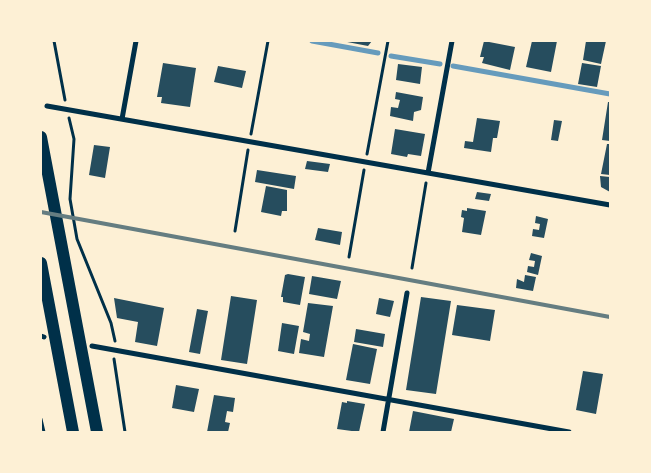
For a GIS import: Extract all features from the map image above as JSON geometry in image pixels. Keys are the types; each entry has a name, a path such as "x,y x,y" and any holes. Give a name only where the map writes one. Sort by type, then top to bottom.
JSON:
{"highway":[{"path":"41,137 97,432"},
{"path":"41,263 73,432"}],"street":[{"path":"122,119 136,41"},
{"path":"428,173 452,41"},
{"path":"47,106 610,204"},
{"path":"383,432 407,293"},
{"path":"92,346 569,432"}],"path":[{"path":"349,256 388,41"},
{"path":"412,268 428,173"},
{"path":"70,200 78,239 111,323 115,339 114,349 125,432"},
{"path":"41,418 44,432"}],"building":[{"path":"342,41 372,41 368,46"},
{"path":"484,41 515,47 510,70 482,63 484,57 480,57"},
{"path":"532,41 557,41 551,72 526,67"},
{"path":"586,41 606,41 601,64 583,60"},
{"path":"163,63 196,68 190,107 161,103 162,97 157,97"},
{"path":"582,63 601,66 597,87 578,84"},
{"path":"398,64 422,67 420,84 396,80"},
{"path":"218,66 246,71 242,88 214,82"},
{"path":"396,92 423,97 421,110 414,112 413,121 390,116 391,107 398,108 400,100 395,99"},
{"path":"608,102 610,102 610,141 602,140"},
{"path":"477,118 500,121 497,138 493,138 491,152 464,148 465,141 473,142"},
{"path":"554,120 562,121 558,141 551,140"},
{"path":"395,129 425,134 421,156 408,154 407,157 391,154"},
{"path":"607,144 610,144 610,175 601,174"},
{"path":"94,145 110,147 105,178 89,175"},
{"path":"307,161 330,164 328,172 305,169"},
{"path":"257,170 296,176 294,189 255,182"},
{"path":"600,176 610,177 610,192 601,187"},
{"path":"266,186 287,190 287,211 282,211 281,216 261,212"},
{"path":"477,192 491,194 489,201 475,199"},
{"path":"467,208 486,211 481,235 462,232 464,218 461,217 462,210 467,211"},
{"path":"536,216 548,219 544,238 532,236 533,229 539,230 540,224 535,223"},
{"path":"318,228 342,232 340,245 315,240"},
{"path":"531,253 542,256 538,275 527,272 528,266 534,267 535,261 529,260"},
{"path":"285,275 305,277 300,305 283,302 283,297 281,297"},
{"path":"525,275 536,277 533,291 516,288 517,279 524,282"},
{"path":"312,276 341,281 337,299 309,294"},
{"path":"231,296 257,300 247,364 221,360"},
{"path":"421,297 451,301 436,394 406,390"},
{"path":"114,298 164,308 157,346 135,342 138,322 117,318"},
{"path":"379,298 394,301 390,317 376,314"},
{"path":"308,303 333,306 324,357 299,353 301,339 309,341 310,334 303,332"},
{"path":"457,305 495,310 490,341 452,335"},
{"path":"197,309 208,311 200,354 189,352"},
{"path":"282,323 299,326 294,354 278,351"},
{"path":"356,329 385,334 383,347 354,342"},
{"path":"353,344 377,349 370,384 346,380"},
{"path":"583,371 603,374 596,414 576,410"},
{"path":"176,385 199,389 194,412 172,408"},
{"path":"214,395 235,398 233,412 227,411 225,422 230,423 228,432 207,432"},
{"path":"347,401 365,404 359,432 337,429 342,402 347,403"},
{"path":"413,411 454,419 451,432 409,432"}],"waterway":[{"path":"312,41 378,53"},
{"path":"391,56 440,64"},
{"path":"453,66 610,94"}],"railway":[{"path":"41,212 610,317"}]}
